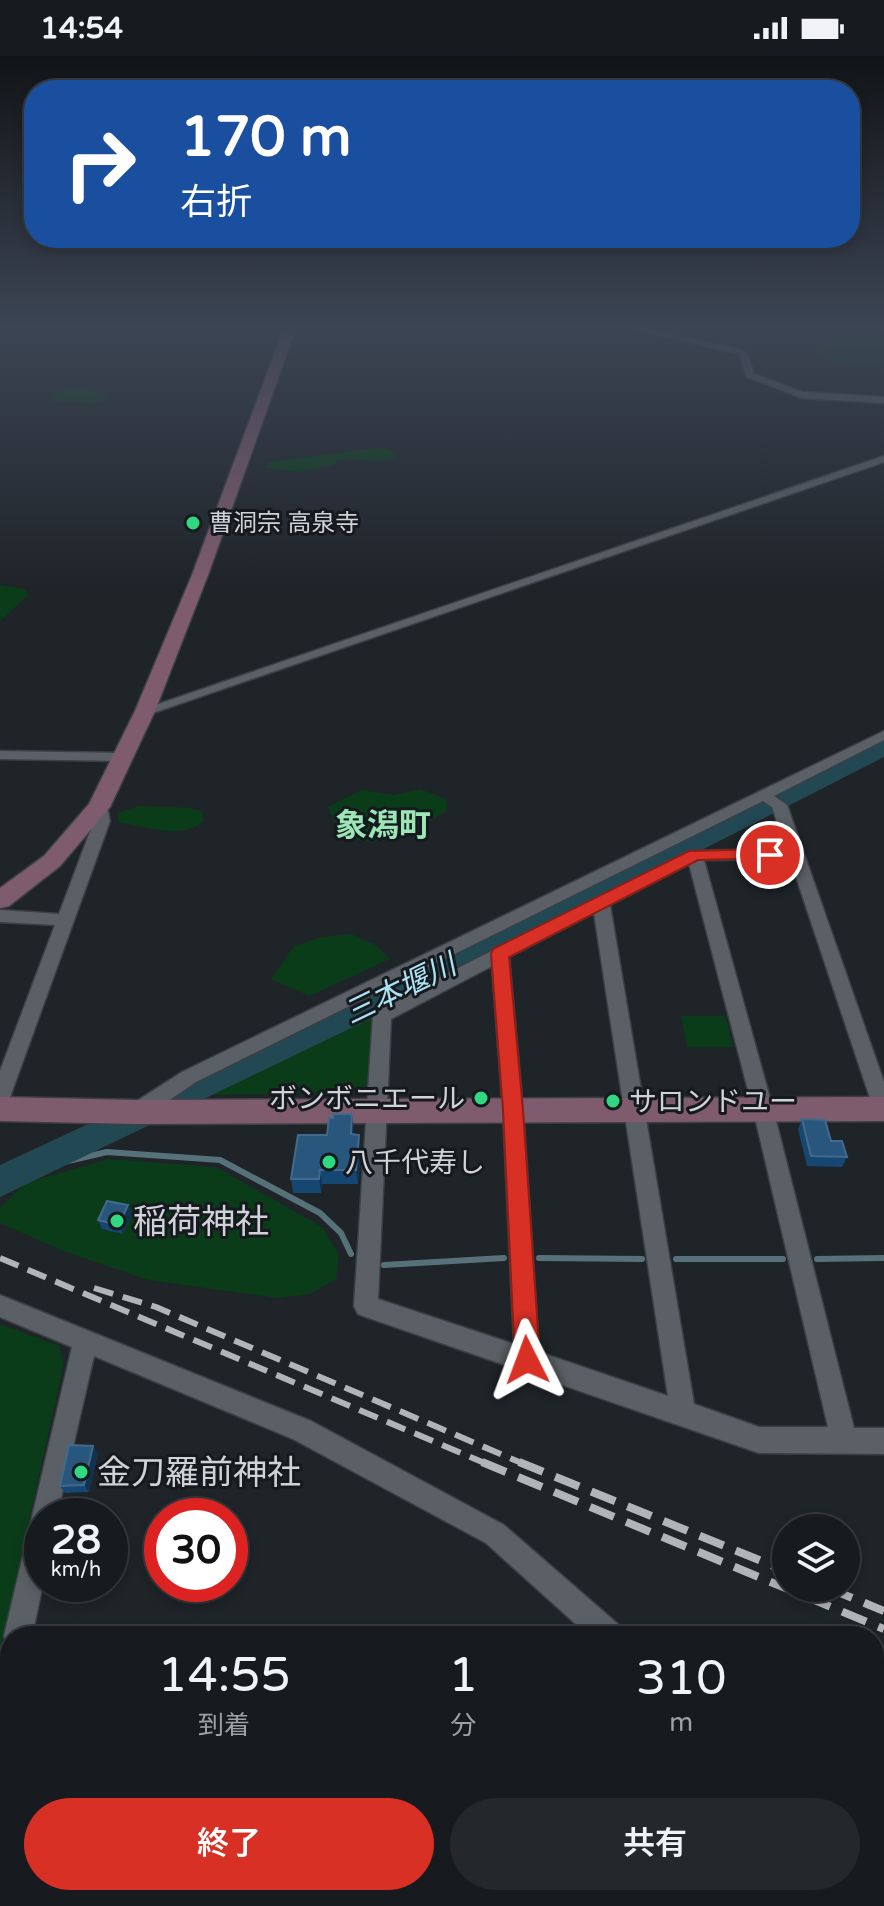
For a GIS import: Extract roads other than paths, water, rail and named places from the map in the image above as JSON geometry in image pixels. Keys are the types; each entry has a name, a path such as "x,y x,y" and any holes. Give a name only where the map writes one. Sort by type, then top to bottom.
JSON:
{"street":[{"path":"0,900 52,861 99,807 145,711 200,575 259,414"},
{"path":"145,711 884,459"},
{"path":"444,982 427,963 426,955 440,944 884,724"},
{"path":"136,1112 189,1077 769,798 884,735"},
{"path":"0,755 123,757"},
{"path":"0,1109 136,1112 884,1110 795,854 769,798"},
{"path":"0,1097 102,821 99,807"},
{"path":"795,854 695,855 382,1015 366,1306 759,1440 884,1441"},
{"path":"695,855 763,1109 844,1440"},
{"path":"601,902 683,1413"},
{"path":"0,916 67,920"},
{"path":"500,954 513,1110 527,1360"},
{"path":"0,1306 302,1430 495,1534 599,1626"},
{"path":"48,1498 85,1342"},
{"path":"20,1626 25,1602"}],"waterway":[{"name":"三本堰川","path":"0,1182 359,1011 884,748"},
{"path":"25,1171 107,1152 220,1160 320,1213 341,1233 351,1254"},
{"path":"384,1265 504,1258"},
{"path":"539,1258 642,1259"},
{"path":"817,1259 884,1258"},
{"path":"676,1259 783,1259"}],"railway":[{"path":"0,1258 487,1464"},
{"path":"94,1288 156,1307 524,1464"},
{"path":"482,1462 877,1626"},
{"path":"519,1462 772,1565"},
{"path":"860,1601 884,1611"}],"place":[{"name":"曹洞宗 高泉寺","path":"193,523"},
{"name":"ボンボニエール","path":"481,1098"},
{"name":"サロンドユー","path":"613,1101"},
{"name":"八千代寿し","path":"329,1162"},
{"name":"稲荷神社","path":"117,1221"},
{"name":"金刀羅前神社","path":"81,1472"}],"district":[{"name":"象潟町","path":"383,825"}]}
